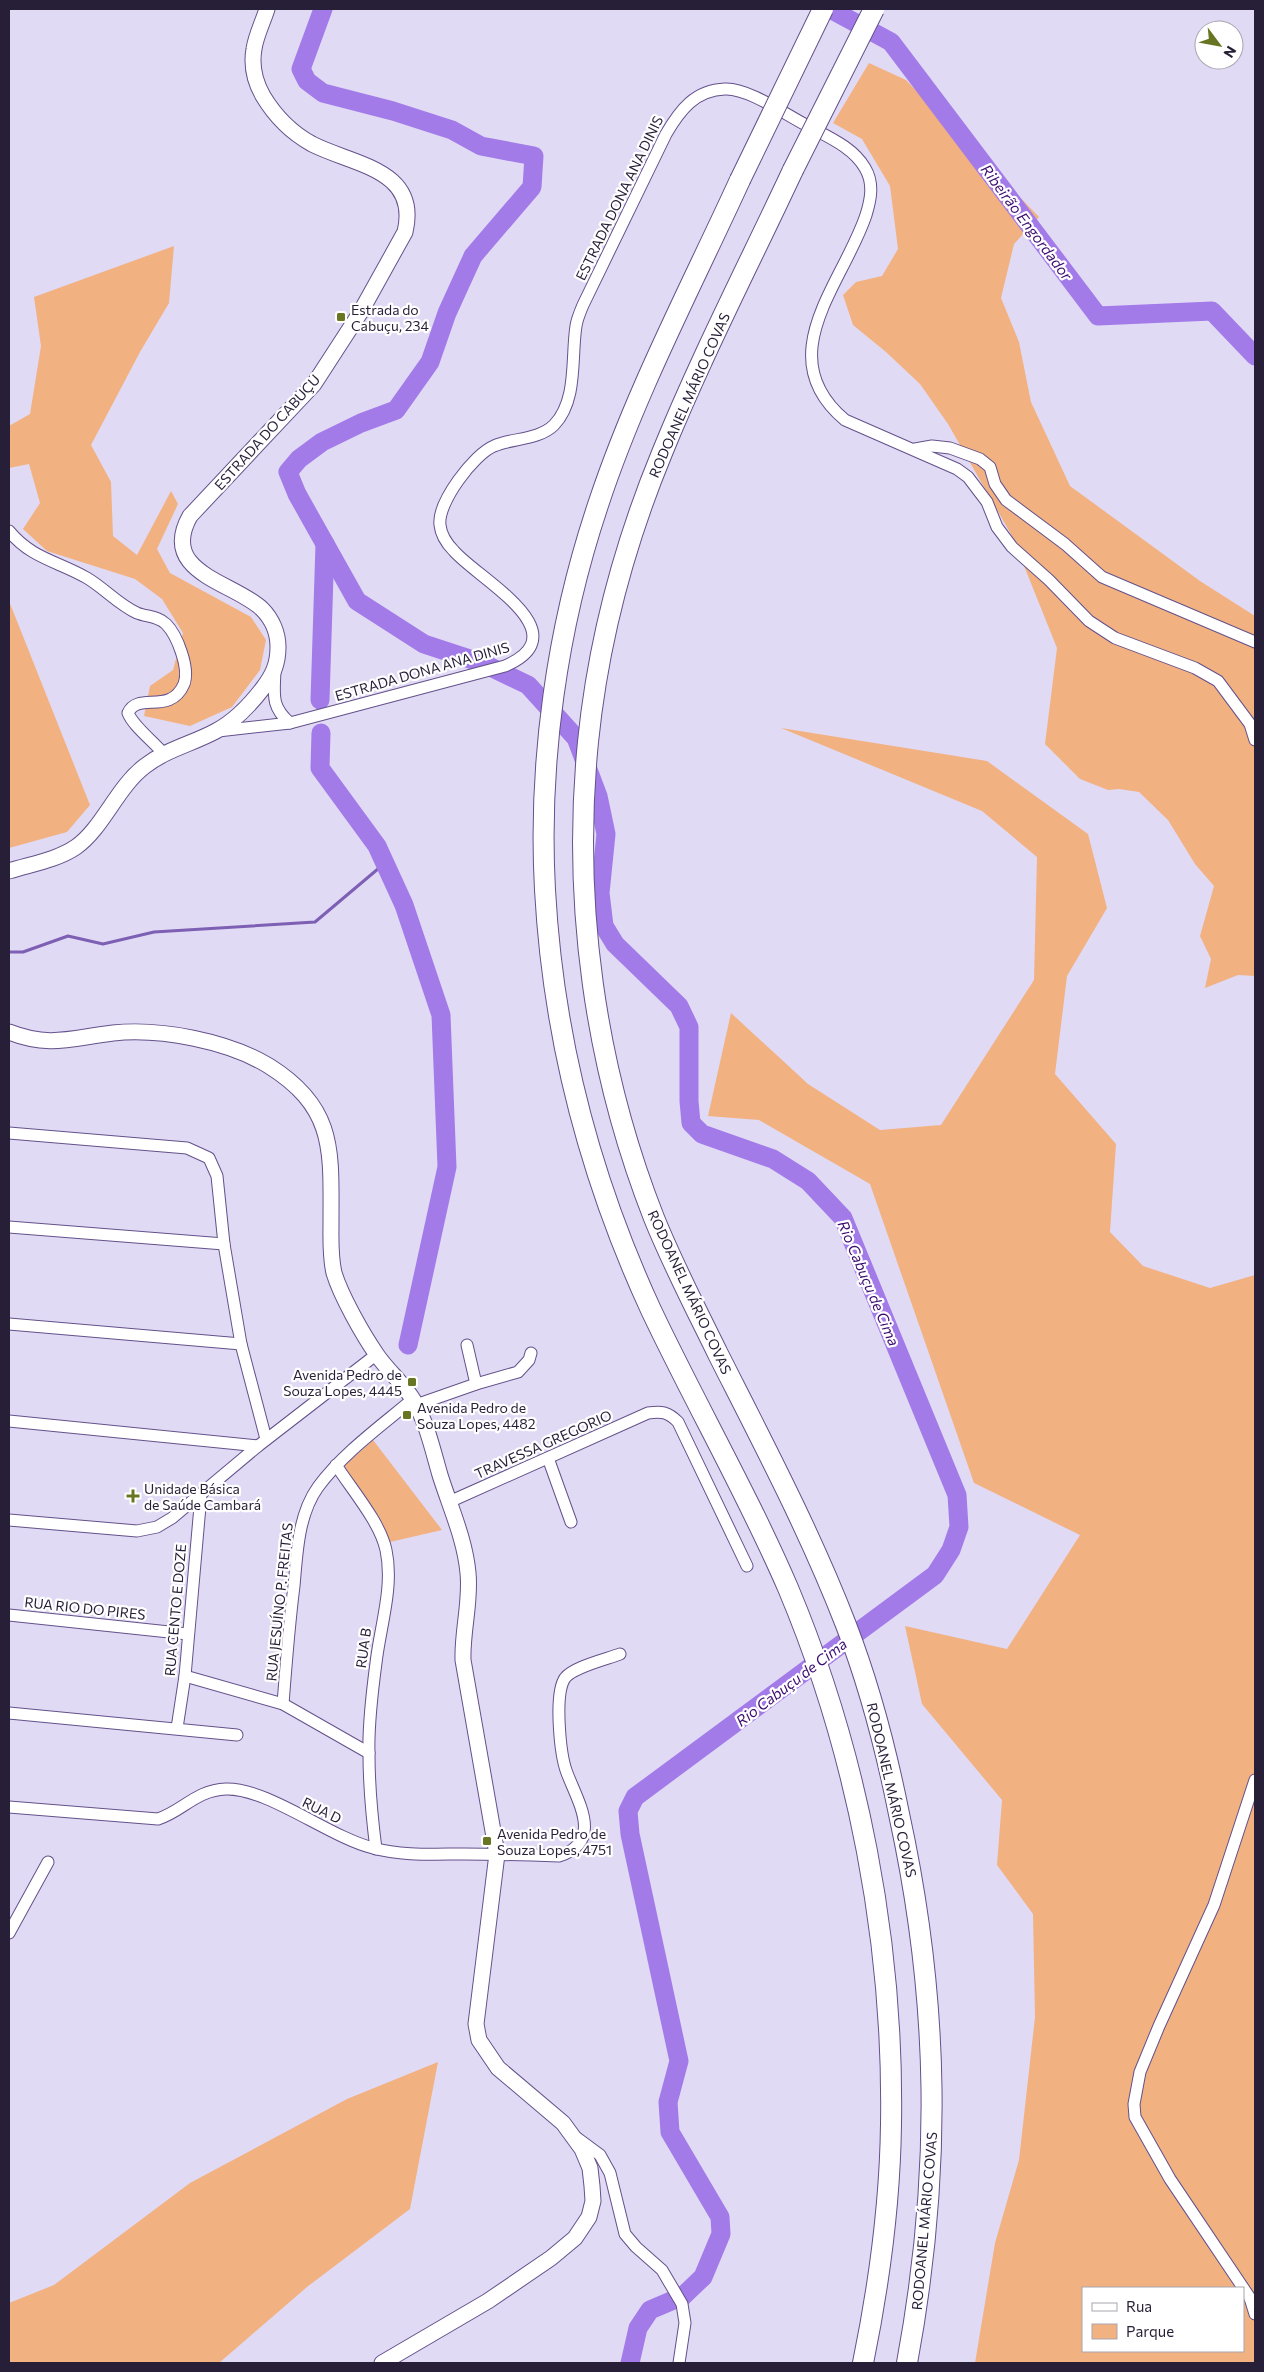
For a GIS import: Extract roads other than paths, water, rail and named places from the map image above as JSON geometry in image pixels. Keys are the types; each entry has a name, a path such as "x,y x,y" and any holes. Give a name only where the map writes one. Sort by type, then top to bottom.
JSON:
{"highway":[{"path":"823,9 740,180 641,395 598,505 580,566 567,622 555,692 548,756 545,884 550,954 558,1017 573,1087 592,1156 632,1267 786,1585 822,1676 846,1756 869,1868 879,1934 887,2003 891,2066 892,2125 888,2200 879,2272 863,2363"},
{"name":"RODOANEL MÁRIO COVAS","path":"874,9 794,170 660,457 624,561 608,620 597,674 588,744 584,801 585,904 599,1023 621,1119 654,1218 676,1268 822,1566 848,1631 883,1739 915,1886 931,2029 933,2114 930,2189 916,2315 907,2363"}],"main road":[{"name":"ESTRADA DO CABUÇU","path":"267,9 254,49 253,74 271,109 298,135 313,144 377,170 391,180 402,192 407,204 409,218 405,232 360,313 314,384 190,516 182,531 184,550 190,563 201,573 261,608 270,618 278,646 275,671"},
{"path":"9,871 53,857 76,847 95,826 120,791 142,768 163,753 216,731 242,713 275,671"},
{"path":"9,1032 33,1041 49,1042 141,1032 189,1038 240,1052 268,1066 304,1093 316,1109 325,1128 329,1149 331,1253 334,1273 342,1294 377,1354 415,1402 464,1548 468,1575 462,1637 463,1660 497,1854 476,2006 476,2024 479,2040 498,2068 563,2123 573,2135 590,2168 594,2201 589,2217 574,2238 551,2258 488,2301 382,2363"}],"street":[{"name":"ESTRADA DONA ANA DINIS","path":"216,731 290,723 482,673 505,666 527,654 532,642 532,628 526,615 517,604 454,552 443,537 440,523 442,507 462,475 492,446 542,432 554,424 566,405 572,382 576,324 583,305 666,134 678,114 694,98 712,90 730,89 748,94 854,153 865,167 872,181 870,201 862,225 818,320 811,343 813,377 832,409 845,420 915,449 957,469 968,477 987,502 998,527 1012,548 1049,580 1089,621 1115,638 1195,668 1218,681 1250,724 1255,740"},
{"path":"915,449 932,446 950,448 980,459 990,467 995,484 1006,500 1065,544 1102,577 1255,642"},
{"path":"9,531 29,551 84,576 137,612 156,617 165,623 172,633 186,667 185,680 181,690 174,698 158,703 139,703 131,707 128,713 131,720 151,738 163,753"},
{"path":"275,671 275,704 278,711 290,723"},
{"path":"9,1133 187,1148 209,1158 217,1176 224,1244 241,1344 262,1442"},
{"path":"9,1227 224,1244"},
{"path":"9,1324 241,1344"},
{"path":"467,1345 476,1384"},
{"path":"9,1520 137,1531 157,1527 201,1495 262,1442 377,1354"},
{"name":"RUA JESUÍNO P. FREITAS","path":"283,1704 291,1610 302,1522 317,1489 336,1466 415,1402 518,1372 528,1360 530,1354"},
{"name":"TRAVESSA GREGORIO","path":"449,1502 648,1413 660,1411 670,1414 678,1422 747,1566"},
{"path":"9,1421 262,1442"},
{"path":"548,1458 570,1522"},
{"name":"RUA B","path":"336,1466 380,1532 386,1550 388,1584 376,1663 368,1753 376,1849"},
{"name":"RUA CENTO E DOZE","path":"177,1728 185,1676 201,1495"},
{"name":"RUA RIO DO PIRES","path":"9,1615 188,1634"},
{"name":"RUA D","path":"9,1807 158,1819 170,1816 192,1798 208,1791 227,1789 264,1798 358,1844 376,1849 418,1854 558,1856 570,1852 583,1837 585,1829 581,1803 567,1772 563,1756 559,1701 561,1685 566,1677 574,1671 620,1654"},
{"path":"185,1676 283,1704 368,1753"},
{"path":"9,1713 237,1735"},
{"path":"1243,2287 1170,2179 1135,2118 1134,2104 1143,2064 1214,1905 1255,1780"},
{"path":"9,1933 48,1862"},
{"path":"573,2135 600,2155 610,2173 625,2234 636,2247 662,2270 682,2304 685,2323 680,2363"},
{"path":"1244,2289 1250,2298 1255,2314"}],"waterway":[{"name":"Rio Cabuçu de Cima","path":"323,9 301,69 307,81 323,93 393,111 452,130 481,146 534,156 532,187 473,256 447,313 430,362 396,410 361,423 322,442 299,459 288,472 297,494 357,601 424,644 482,663 528,685 576,738 598,796 606,834 600,893 604,926 615,944 679,1006 689,1027 689,1101 691,1123 702,1134 773,1159 808,1181 843,1218 957,1495 959,1527 951,1550 935,1575 635,1797 628,1811 630,1834 679,2061 668,2102 670,2132 720,2217 721,2234 703,2277 683,2296 650,2310 638,2328 630,2363"},
{"name":"Ribeirão Engordador","path":"830,9 891,42 1098,316 1212,311 1255,356"},
{"path":"320,700 325,544"},
{"path":"321,733 320,768 377,846 404,905 441,1015 447,1167 408,1345"},
{"path":"9,952 23,952 68,936 103,944 154,932 315,922 385,863"}],"place":[{"name":"Estrada do Cabuçu, 234","path":"341,317"},
{"name":"Avenida Pedro de Souza Lopes, 4445","path":"412,1382"},
{"name":"Avenida Pedro de Souza Lopes, 4482","path":"407,1415"},
{"name":"Unidade Básica de Saúde Cambará","path":"133,1496"},
{"name":"Avenida Pedro de Souza Lopes, 4751","path":"487,1841"}]}
